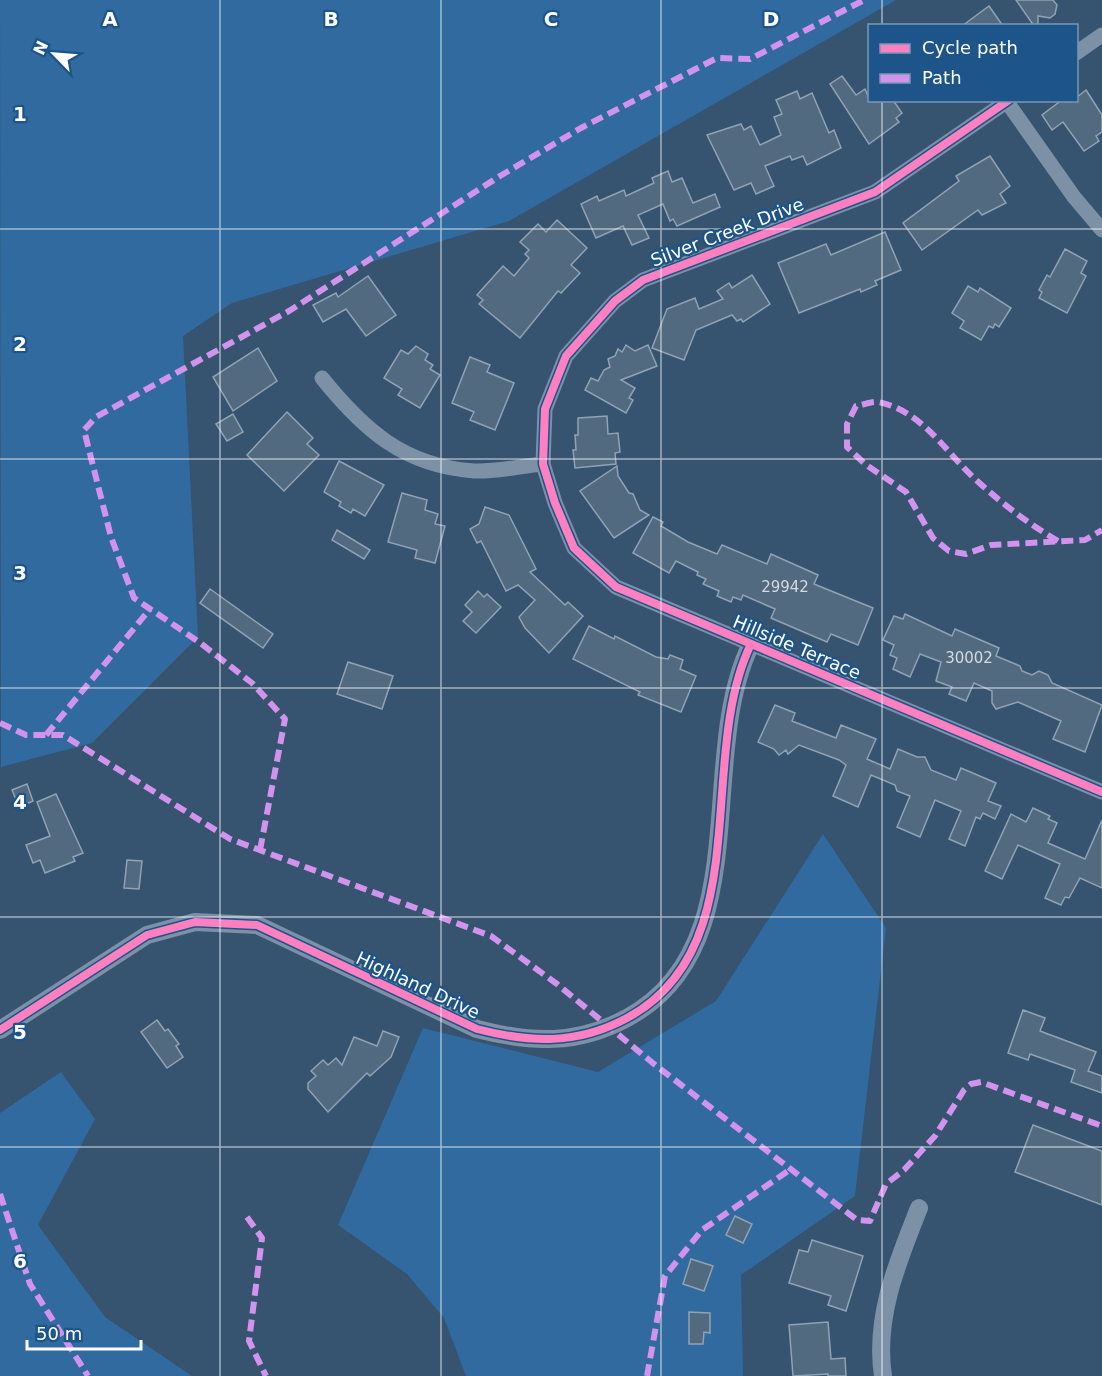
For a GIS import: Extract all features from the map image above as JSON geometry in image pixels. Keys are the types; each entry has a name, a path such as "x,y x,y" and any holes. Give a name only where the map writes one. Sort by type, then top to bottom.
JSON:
{"street":[{"path":"1078,52 1102,35"},
{"name":"Silver Creek Drive","path":"543,464 545,409 566,356 615,301 643,280 875,192 1007,102"},
{"path":"1009,102 1074,197 1102,230"},
{"path":"322,378 352,415 386,444 422,461 475,471 543,464"},
{"name":"Hillside Terrace","path":"543,464 555,503 574,548 615,587 1102,792"},
{"name":"Highland Drive","path":"0,1030 147,935 195,921 257,925 477,1029 511,1038 550,1041 609,1028 651,1002 678,973 700,937 713,888 732,697 751,644"},
{"path":"883,1376 882,1338 886,1304 892,1278 919,1208"}],"shaded area":[{"path":"0,0 896,0 509,221 232,303 183,336 198,637 92,743 1,767"},
{"path":"823,834 886,928 855,1196 741,1275 743,1376 466,1376 444,1318 407,1274 338,1225 423,1028 598,1072 716,1001"},
{"path":"61,1072 95,1119 38,1225 105,1317 192,1376 0,1376 0,1113"}],"building":[{"path":"1016,0 1053,0 1057,5 1055,14 1050,18 1038,16 1038,24 1033,24"},
{"path":"989,6 1002,24 965,24"},
{"path":"842,76 856,95 865,89 868,102 894,102 902,113 896,118 899,122 869,144 830,84"},
{"path":"1086,90 1102,115 1102,132 1096,136 1099,141 1084,151 1063,122 1052,130 1042,115 1059,102 1078,102 1078,96"},
{"path":"797,91 800,99 812,93 829,133 834,130 841,148 807,165 803,156 792,160 790,156 765,166 774,186 756,194 751,183 734,190 707,135 741,124 744,130 751,126 760,145 781,135 774,117 782,114 776,100"},
{"path":"990,156 1010,186 1000,194 1006,203 982,215 978,210 922,250 903,223 959,181 956,176"},
{"path":"668,171 672,182 682,178 693,203 715,194 720,207 677,226 673,219 670,221 663,204 638,215 649,238 632,245 623,226 596,238 581,204 597,196 599,201 624,190 626,196 654,183 652,178"},
{"path":"557,220 587,248 571,265 580,273 561,293 558,291 520,338 479,304 483,300 477,295 503,266 514,276 529,258 525,254 529,250 520,242 538,224 546,232"},
{"path":"885,232 901,270 875,281 877,285 861,292 860,289 799,313 778,263 826,244 831,255"},
{"path":"1065,249 1087,261 1081,273 1086,276 1067,313 1039,298 1042,292 1039,290 1047,275 1050,277"},
{"path":"752,275 770,304 743,322 741,319 737,321 732,315 696,330 684,360 652,348 667,309 695,298 699,309 723,299 717,291 729,283 732,288"},
{"path":"368,276 396,315 366,336 346,309 323,322 313,305 336,293 338,297"},
{"path":"968,286 978,292 980,288 1011,308 999,327 995,324 993,328 989,326 981,340 960,328 964,321 952,313"},
{"path":"626,345 635,351 648,345 657,366 621,380 635,388 629,398 633,400 626,413 585,390 591,378 598,381 604,370 610,367 608,359 615,356 618,349 622,352"},
{"path":"416,346 428,354 425,360 433,365 430,369 440,375 420,408 398,395 402,389 384,378 401,350 408,354"},
{"path":"258,348 277,381 233,411 213,377"},
{"path":"470,357 490,365 487,372 514,383 495,430 470,420 474,412 452,403"},
{"path":"287,412 313,438 307,444 319,455 284,491 247,455"},
{"path":"233,414 243,432 227,441 216,424"},
{"path":"607,416 608,434 618,433 620,452 615,453 616,464 575,468 573,450 576,450 575,435 578,435 578,418"},
{"path":"339,461 384,485 365,516 353,509 351,513 339,506 341,502 324,492"},
{"path":"617,466 618,476 629,493 633,494 640,510 649,515 614,538 580,491"},
{"path":"402,493 427,500 425,510 438,514 435,524 445,526 435,563 415,558 417,550 388,542"},
{"path":"485,507 509,515 536,569 530,572 565,605 568,602 583,616 549,653 525,628 519,617 535,600 518,585 506,591 481,541 477,543 470,529 479,524"},
{"path":"653,517 663,522 661,526 688,542 717,554 722,545 767,564 771,554 818,575 814,584 873,608 858,645 831,634 827,642 771,618 775,609 743,595 741,600 733,597 731,602 717,596 719,591 703,584 706,579 697,575 698,572 676,561 669,573 633,553"},
{"path":"337,530 370,550 364,559 332,540"},
{"path":"210,589 273,634 263,648 200,603"},
{"path":"478,591 484,597 487,594 501,607 476,633 463,621 472,612 465,605"},
{"path":"905,614 952,636 955,629 999,648 996,656 1020,666 1022,671 1032,675 1039,671 1048,675 1052,683 1102,705 1085,752 1053,739 1061,721 1018,702 996,709 992,703 992,691 974,683 966,701 949,694 952,687 936,681 941,662 920,654 910,677 893,669 897,658 890,655 894,645 883,640 894,616 903,619"},
{"path":"589,626 614,639 615,636 656,657 668,659 670,655 683,660 680,669 696,676 681,712 638,695 640,692 573,659"},
{"path":"348,662 393,676 382,709 337,694"},
{"path":"775,705 795,713 792,721 836,738 841,725 876,739 867,759 890,769 898,749 917,757 925,757 931,770 956,780 961,768 996,783 988,801 1001,806 995,819 983,813 980,819 976,817 965,846 949,839 961,811 935,800 920,837 897,827 910,796 897,791 895,785 871,775 858,807 833,796 846,765 839,760 799,745 788,754 786,750 779,755 774,749 758,742"},
{"path":"27,784 33,801 19,807 12,790"},
{"path":"56,794 83,853 73,857 75,861 45,873 40,860 33,863 26,845 50,836 37,802"},
{"path":"1033,808 1050,816 1048,819 1057,823 1048,843 1085,859 1102,820 1102,888 1080,878 1069,898 1065,897 1061,905 1045,898 1060,864 1018,845 1002,879 985,871 1011,814 1026,822"},
{"path":"127,860 142,861 139,889 124,888"},
{"path":"1023,1010 1045,1018 1040,1031 1096,1052 1088,1071 1102,1076 1102,1093 1071,1082 1075,1070 1030,1054 1028,1060 1008,1053"},
{"path":"157,1020 165,1031 168,1029 179,1044 176,1046 183,1057 167,1068 141,1032"},
{"path":"383,1031 399,1037 391,1057 370,1076 367,1073 328,1112 308,1089 308,1083 316,1076 311,1071 323,1060 328,1065 336,1058 342,1065 354,1037 377,1046"},
{"path":"1033,1125 1102,1151 1102,1205 1015,1172"},
{"path":"735,1216 752,1224 743,1243 726,1235"},
{"path":"812,1240 863,1256 846,1311 828,1305 831,1296 789,1283 799,1250 808,1252"},
{"path":"691,1259 713,1266 704,1291 683,1284"},
{"path":"689,1312 710,1313 710,1333 704,1332 703,1344 689,1344"},
{"path":"828,1322 831,1359 845,1358 846,1376 828,1376 828,1374 793,1376 789,1325"}],"marked path":[{"path":"260,850 285,719 252,683 199,642 134,598 111,537 84,430 96,417 289,311 500,176 581,128 717,58 750,59 864,0"},
{"path":"1058,541 994,495 974,478 920,422 907,413 878,402 856,406 847,424 847,447 865,464 906,492 933,538 949,551 966,554 991,545 1085,540 1102,530"},
{"path":"46,735 150,609"},
{"path":"0,723 26,735 63,735 230,839 491,936 557,984 654,1064 857,1220 870,1221 886,1184 904,1170 935,1136 964,1090 971,1084 981,1082 1102,1126"},
{"path":"647,1376 665,1276 702,1230 791,1169"},
{"path":"0,1194 30,1284 88,1376"},
{"path":"247,1217 262,1238 249,1341 266,1376"}],"cycle path":[{"path":"1006,102 875,192 643,280 615,301 566,356 545,409 543,464 555,503 574,548 616,587 1102,792"},
{"path":"0,1030 147,935 195,922 257,925 477,1029 497,1034 535,1039 572,1037 608,1027 627,1018 668,986 694,946 709,899 718,848 727,741 735,690 751,644"}]}
